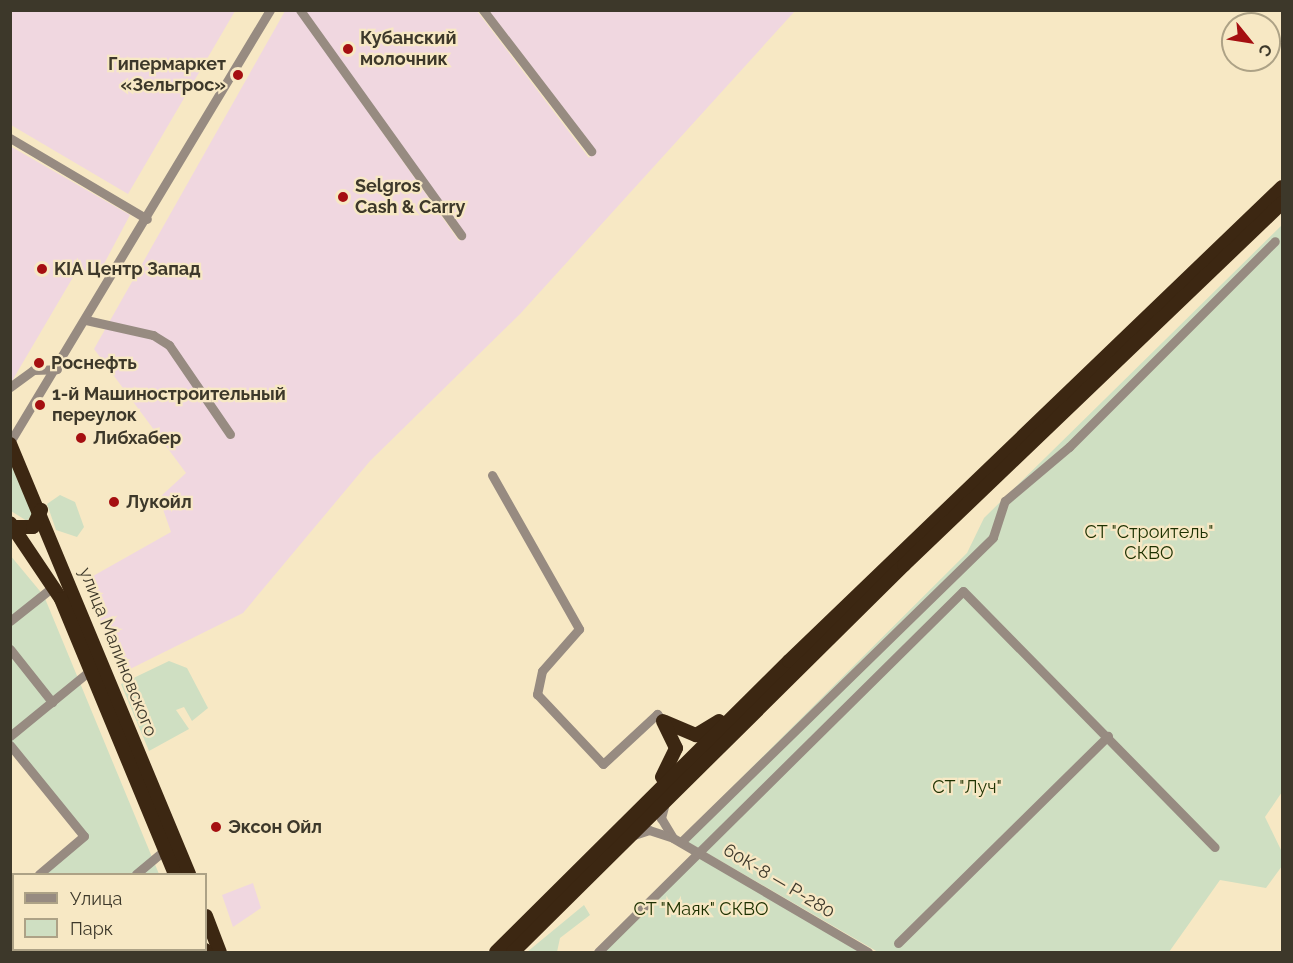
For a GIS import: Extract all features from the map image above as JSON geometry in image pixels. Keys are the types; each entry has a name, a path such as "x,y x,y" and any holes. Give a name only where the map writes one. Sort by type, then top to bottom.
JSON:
{"highway":[{"path":"513,952 630,821 1282,188"},
{"path":"496,952 630,837 667,800 758,698 1282,203"},
{"name":"улица Малиновского","path":"10,443 41,510 189,873"},
{"path":"12,525 33,527 41,510"},
{"name":"улица Малиновского","path":"12,525 54,586 92,669 175,873"},
{"path":"663,721 683,733 704,733 750,691 758,698"},
{"path":"630,821 632,808 675,758 673,738 663,721"},
{"path":"207,919 220,952"}],"street":[{"path":"10,443 57,369 270,10"},
{"path":"300,10 461,235"},
{"path":"483,10 591,151"},
{"path":"10,138 147,219"},
{"path":"667,800 661,818 677,840 993,537 1005,501 1069,447 1275,241"},
{"path":"86,320 153,335 169,345 230,434"},
{"path":"10,387 33,370 57,369"},
{"path":"492,475 579,629 537,679 541,700 603,764 618,756 657,714 663,721"},
{"path":"10,621 54,586"},
{"path":"598,952 702,854 963,591 1215,847"},
{"path":"10,649 52,702"},
{"path":"10,736 92,669"},
{"path":"898,943 1108,736"},
{"path":"10,745 84,836 40,873"},
{"name":"60К-8 — Р-280","path":"630,837 649,830 677,840 868,952"},
{"path":"137,873 165,850"}],"shaded area":[{"path":"11,10 235,11 128,194 11,125"},
{"path":"285,11 297,11 459,241 465,237 303,11 477,11 589,158 595,149 489,11 795,11 520,314 370,461 243,613 120,674 86,580 171,532 159,498 186,473 94,349"},
{"path":"10,146 130,215 97,277 79,267 12,381"},
{"path":"253,883 261,908 233,927 222,895"}],"green space":[{"path":"1282,225 1282,792 1265,817 1282,852 1282,866 1266,888 1220,880 1169,952 878,952 681,838 967,553 984,518"},
{"path":"10,461 32,514 27,521 11,511"},
{"path":"60,495 75,502 84,527 77,537 56,530 47,504"},
{"path":"10,555 44,596 159,873 36,873 81,836 11,748"},
{"path":"169,661 187,668 208,708 192,721 184,707 176,710 189,729 149,751 121,684"},
{"name":"СТ \"Маяк\" СКВО","path":"695,854 862,952 596,952"},
{"path":"584,905 590,915 560,938 557,952 527,952"},
{"path":"12,922 12,951 190,952 11,952"}],"place":[{"name":"Кубанский молочник","path":"348,49"},
{"name":"Гипермаркет «Зельгрос»","path":"238,75"},
{"name":"Selgros Cash & Carry","path":"343,197"},
{"name":"KIA Центр Запад","path":"42,269"},
{"name":"Роснефть","path":"39,363"},
{"name":"1-й Машиностроительный переулок","path":"40,405"},
{"name":"Либхабер","path":"81,438"},
{"name":"Лукойл","path":"114,502"},
{"name":"Эксон Ойл","path":"216,827"}],"park label":[{"name":"СТ \"Строитель\" СКВО","path":"1149,543"},
{"name":"СТ \"Луч\"","path":"967,787"}]}
